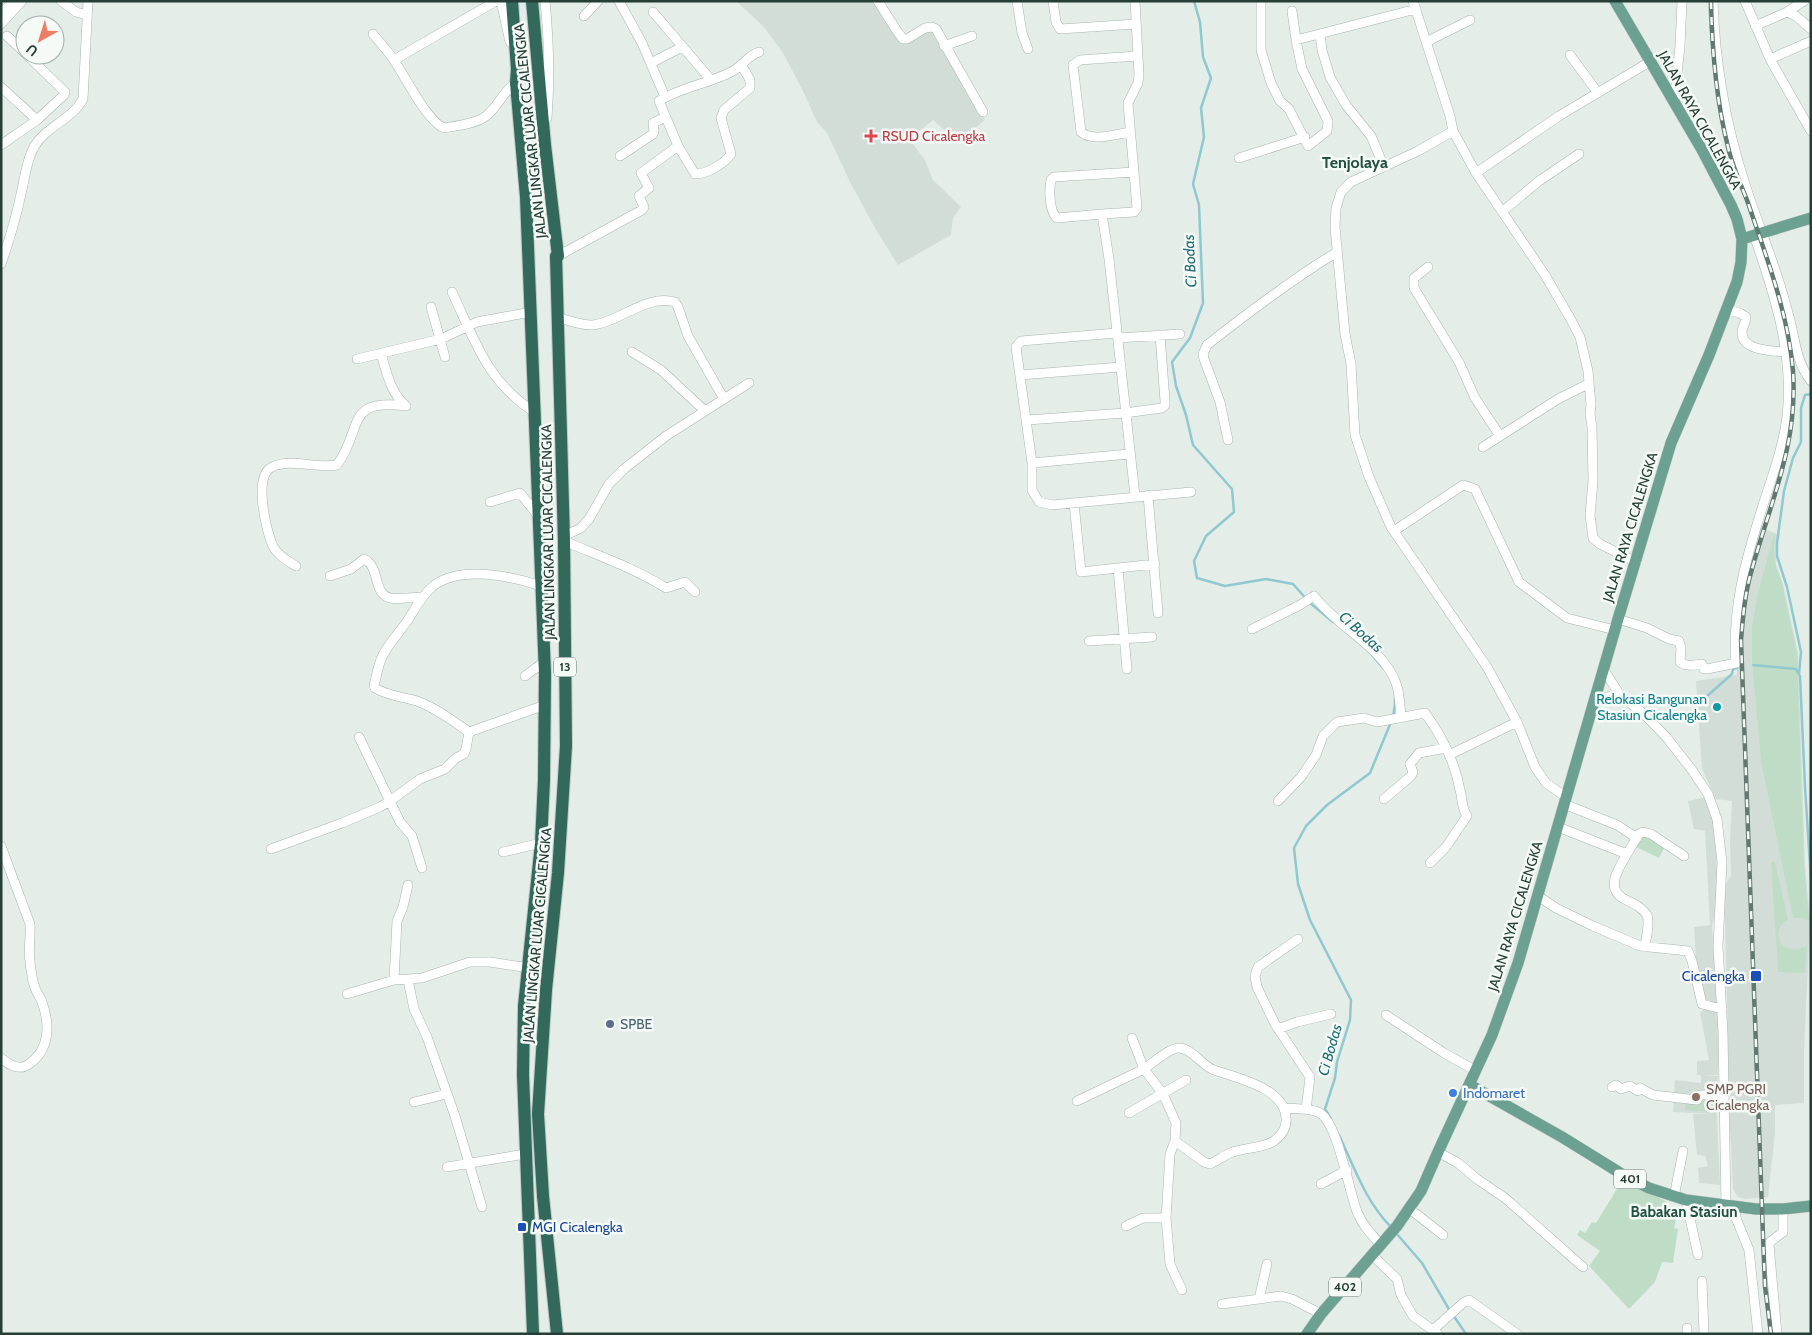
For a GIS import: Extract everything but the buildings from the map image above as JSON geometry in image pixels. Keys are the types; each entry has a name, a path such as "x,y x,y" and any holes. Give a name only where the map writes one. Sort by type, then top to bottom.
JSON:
{"highway":[{"name":"JALAN LINGKAR LUAR CICALENGKA","path":"512,1 516,83 526,198 545,705 541,843 524,1016 522,1075 533,1334"},
{"name":"JALAN LINGKAR LUAR CICALENGKA","path":"532,1 545,145 558,256 556,256 564,539 566,746 558,873 546,990 538,1114 542,1196 557,1334"}],"main road":[{"name":"JALAN RAYA CICALENGKA","path":"1470,1085 1503,1008 1538,896 1616,625 1671,443 1727,310 1737,282 1741,262 1742,239 1737,219 1701,148 1615,1"},
{"path":"1742,239 1811,218"},
{"name":"402","path":"1307,1334 1321,1314 1410,1209 1428,1176 1470,1085"},
{"name":"401","path":"1470,1085 1562,1137 1625,1176 1649,1188 1674,1197 1756,1209 1811,1206"}],"street":[{"path":"1,14 13,1"},
{"path":"1,24 22,1"},
{"path":"61,1 76,12 87,15"},
{"path":"1,264 34,146 44,134 78,107 83,99 88,1"},
{"path":"394,60 496,1"},
{"path":"501,1 516,69"},
{"path":"545,1 548,29 549,91 545,145"},
{"path":"584,16 598,1"},
{"path":"618,1 642,42 665,97"},
{"path":"878,1 903,39 907,39 925,28 932,27 938,34 983,112"},
{"path":"1018,1 1022,33 1028,49"},
{"path":"1054,1 1056,22 1060,29 1136,24"},
{"path":"1134,172 1054,177 1051,180 1054,216 1057,218 1129,213 1136,210 1134,172 1128,103 1138,83 1139,75 1135,1"},
{"path":"1261,1 1262,50 1271,82 1280,101 1289,109 1305,136 1308,146 1323,136 1329,126 1302,69 1292,11"},
{"path":"1674,103 1680,46 1682,1"},
{"path":"1394,531 1463,485 1475,489 1519,582 1567,618 1647,628 1669,639 1679,641 1681,648 1680,662 1690,666 1702,664 1707,669 1736,663 1734,631 1741,586 1759,518 1783,440 1787,415 1788,378 1786,352 1773,289 1730,131 1720,70 1713,1"},
{"path":"1745,1 1770,59 1811,131"},
{"path":"1756,26 1787,12 1804,1"},
{"path":"1296,40 1414,5 1453,130 1476,173 1545,274 1580,337 1588,371 1591,405 1592,480 1590,515 1593,538 1600,544 1636,562"},
{"path":"653,12 711,80"},
{"path":"1787,12 1796,16 1811,30"},
{"path":"1426,42 1470,20"},
{"path":"373,34 394,60 424,108 439,126 444,128 481,119 487,115 502,94 516,83"},
{"path":"1320,34 1322,50 1330,77 1346,105 1371,136 1384,167"},
{"path":"7,36 15,44"},
{"path":"944,46 972,36"},
{"path":"1770,59 1811,40"},
{"path":"651,63 682,47"},
{"path":"742,66 750,80 750,88 728,107 721,118 731,154 728,159 718,166 695,174 678,146 659,101 665,97 730,73 742,66 752,54 759,52"},
{"path":"1570,55 1598,92"},
{"path":"1130,132 1092,137 1086,136 1081,132 1073,68 1075,63 1080,60 1137,56"},
{"path":"1476,173 1538,130 1650,61"},
{"path":"1,145 37,120 64,95 65,92 37,65"},
{"path":"1,87 37,120"},
{"path":"620,156 653,134 653,123 665,117"},
{"path":"1453,130 1418,151 1351,182 1341,192 1336,208 1335,227 1351,364 1355,435 1369,476 1394,531 1487,667 1517,722 1535,766 1546,783 1565,801 1617,824 1637,838"},
{"path":"1238,158 1305,136"},
{"path":"558,256 644,208 639,196 649,188 641,173 678,146"},
{"path":"1503,211 1540,181 1579,154"},
{"path":"1102,214 1118,335 1129,454 1135,496"},
{"path":"1758,234 1771,256 1789,316 1798,356 1804,373 1811,381"},
{"path":"1228,440 1220,402 1204,360 1207,345 1295,279 1337,252"},
{"path":"1428,268 1414,278 1414,288 1459,362 1475,398 1500,436"},
{"path":"452,292 478,352 501,384 517,401 534,412"},
{"path":"558,318 594,325 642,306 663,300 675,302 688,336 724,399"},
{"path":"431,307 445,357"},
{"path":"1727,310 1740,313 1746,317 1742,333 1746,343 1764,350 1786,352"},
{"path":"357,359 440,338 476,322 530,312"},
{"path":"1180,334 1118,335 1022,341 1016,347 1032,463 1032,490 1039,502 1052,505 1191,492"},
{"path":"1027,420 1158,409 1164,405 1160,335"},
{"path":"632,352 661,370 705,411"},
{"path":"296,566 273,548 262,510 263,476 274,466 297,464 337,465 364,410 376,404 387,403 406,406 398,398 386,371 381,353"},
{"path":"1020,375 1121,367"},
{"path":"564,539 581,528 589,519 609,484 624,469 648,452 660,440 749,383"},
{"path":"1483,446 1558,399 1588,384"},
{"path":"1032,463 1129,454"},
{"path":"490,502 520,493 538,517"},
{"path":"1148,496 1158,613"},
{"path":"1074,503 1081,572 1155,564"},
{"path":"564,539 630,568 666,588 685,582 695,592"},
{"path":"330,576 351,568 364,559 374,569 380,590 387,597 392,599 423,597"},
{"path":"1118,568 1127,669"},
{"path":"469,732 425,705 377,690 374,687 382,655 423,597 434,586 443,581 475,574 510,577 541,586"},
{"path":"1252,629 1314,596 1330,614 1368,646 1384,665 1396,683 1400,718"},
{"path":"1089,641 1152,637"},
{"path":"525,676 544,662"},
{"path":"1604,670 1620,695 1644,714 1676,749 1708,794 1717,819 1722,862 1718,947 1722,1009 1723,1095 1731,1206 1749,1250 1758,1334"},
{"path":"1595,699 1620,695"},
{"path":"469,732 545,705"},
{"path":"1278,801 1304,772 1316,755 1324,736 1337,722 1364,718 1377,722 1425,713 1440,733 1448,751 1461,791 1462,807 1467,816 1446,847 1430,862"},
{"path":"1384,798 1411,776 1410,764 1419,753 1448,751 1517,722"},
{"path":"271,849 342,823 390,801 420,779 445,769 456,758 464,754 469,732"},
{"path":"359,738 400,822 412,836 422,868"},
{"path":"1558,827 1627,854"},
{"path":"1645,947 1648,921 1646,913 1637,905 1620,896 1616,890 1614,880 1616,872 1637,838 1644,832 1651,834 1684,856"},
{"path":"503,852 541,843"},
{"path":"1,846 30,924 29,959 35,989 42,1003 48,1031 41,1052 27,1066 14,1066 1,1058"},
{"path":"394,980 397,921 403,907 408,885"},
{"path":"1538,896 1556,908 1593,926 1645,947 1688,951 1702,1004 1722,1009"},
{"path":"1298,939 1258,966 1255,981 1278,1028 1310,1077 1306,1110"},
{"path":"347,994 394,980 408,980 437,974 470,962 490,962 529,968"},
{"path":"408,980 414,1009 427,1037 447,1094 482,1207"},
{"path":"1278,1028 1331,1014"},
{"path":"1386,1015 1444,1054 1476,1071"},
{"path":"1132,1038 1144,1069 1163,1094 1176,1123 1175,1141 1170,1154 1166,1218 1170,1264 1182,1290"},
{"path":"1076,1101 1144,1069 1174,1048 1181,1048 1186,1049 1208,1068 1250,1081 1274,1096 1284,1108 1286,1126 1284,1131 1273,1142 1231,1153 1214,1162 1207,1164 1175,1141"},
{"path":"1129,1113 1186,1080"},
{"path":"1612,1087 1616,1085 1621,1089 1630,1086 1638,1091 1640,1088 1653,1095 1697,1100 1700,1094 1723,1095"},
{"path":"414,1102 447,1094"},
{"path":"1284,1108 1317,1111 1323,1116 1336,1142 1346,1170 1360,1220 1382,1243"},
{"path":"1674,1197 1683,1151"},
{"path":"1438,1152 1458,1163 1505,1198 1583,1267"},
{"path":"447,1167 525,1154"},
{"path":"1321,1184 1346,1170"},
{"path":"1686,1200 1698,1255"},
{"path":"1410,1209 1444,1235"},
{"path":"1777,1334 1769,1245 1770,1242 1783,1232 1783,1209"},
{"path":"1126,1226 1143,1218 1166,1218"},
{"path":"1372,1255 1396,1279 1401,1295 1413,1316 1437,1329 1464,1303 1470,1300 1517,1334"},
{"path":"1259,1299 1266,1264"},
{"path":"1702,1281 1704,1334"},
{"path":"1222,1304 1281,1296 1287,1297 1321,1314"}],"shaded area":[{"name":"RSUD Cicalengka","path":"736,1 880,1 905,41 930,30 947,51 985,120 958,142 933,120 909,139 925,160 933,180 961,207 953,218 951,235 898,265 850,182 827,133 817,122 783,53 763,26"},
{"path":"1760,527 1777,534 1776,564 1783,584 1798,653 1805,865 1810,920 1804,1052 1804,1103 1775,1105 1775,1133 1768,1197 1745,1199 1738,1197 1733,1189 1726,1049 1728,1038 1724,887 1731,875 1732,801 1716,799 1702,769 1696,681 1737,675 1737,651 1745,578"},
{"path":"1706,797 1712,810 1716,841 1717,887 1712,926 1718,1022 1718,1075 1706,1075 1718,1076 1717,1115 1720,1185 1699,1183 1698,1168 1708,1166 1705,1156 1697,1155 1693,1114 1712,1114 1673,1112 1675,1080 1701,1083 1701,1075 1697,1075 1697,1061 1709,1060 1700,1013 1705,1008 1696,962 1694,927 1710,925 1705,831 1694,829 1688,801"}],"green space":[{"path":"1774,534 1775,564 1782,583 1797,654 1804,866 1809,921 1802,918 1793,918 1761,761 1752,660 1752,627 1757,597"},
{"path":"1642,835 1665,846 1659,858 1636,847"},
{"path":"1771,862 1775,862 1788,920 1780,927 1780,941 1791,949 1807,946 1805,973 1778,972"},
{"path":"1686,1096 1712,1097 1711,1112 1685,1110"},
{"path":"1623,1179 1667,1202 1663,1213 1676,1219 1674,1228 1678,1229 1673,1263 1662,1262 1655,1282 1629,1309 1589,1266 1600,1251 1577,1235 1580,1230 1585,1233 1592,1222 1596,1223"}],"waterway":[{"name":"Ci Bodas","path":"1194,1 1200,22 1203,57 1211,78 1201,108 1204,137 1193,184 1199,205 1203,303 1190,338 1172,362 1176,386 1186,415 1193,445 1232,489 1234,512 1206,536 1194,561 1197,578 1225,586 1266,579 1293,584 1310,603 1333,622"},
{"path":"1799,674 1801,652 1787,587 1777,556 1777,543 1784,491 1793,458 1801,442 1801,408 1805,395 1811,394"},
{"name":"Ci Bodas","path":"1372,655 1383,668"},
{"path":"1753,665 1796,669 1800,676 1811,881"},
{"path":"1697,705 1732,674 1733,669 1737,668"},
{"name":"Ci Bodas","path":"1393,717 1395,695"},
{"name":"Ci Bodas","path":"1331,1119 1325,1109 1350,1020 1351,1000 1310,920 1298,884 1294,848 1306,826 1327,805 1370,773 1391,722"},
{"path":"1811,1040 1811,1120"},
{"name":"Ci Bodas","path":"1339,1135 1355,1172 1374,1207 1391,1227"},
{"name":"Ci Bodas","path":"1396,1233 1422,1263 1450,1311"},
{"name":"Ci Bodas","path":"1453,1315 1466,1334"}],"railway":[{"path":"1711,1 1715,75 1720,111 1736,174 1747,200 1775,284 1786,327 1793,371 1793,398 1787,448 1782,472 1750,578 1741,640 1765,1286 1771,1334"}],"place":[{"name":"RSUD Cicalengka","path":"871,136"},
{"name":"Relokasi Bangunan Stasiun Cicalengka","path":"1717,707"},
{"name":"Cicalengka","path":"1756,976"},
{"name":"SPBE","path":"610,1024"},
{"name":"Indomaret","path":"1453,1093"},
{"name":"SMP PGRI Cicalengka","path":"1696,1097"},
{"name":"MGI Cicalengka","path":"522,1227"}],"district":[{"name":"Tenjolaya","path":"1355,162"},
{"name":"Babakan Stasiun","path":"1684,1212"}]}
